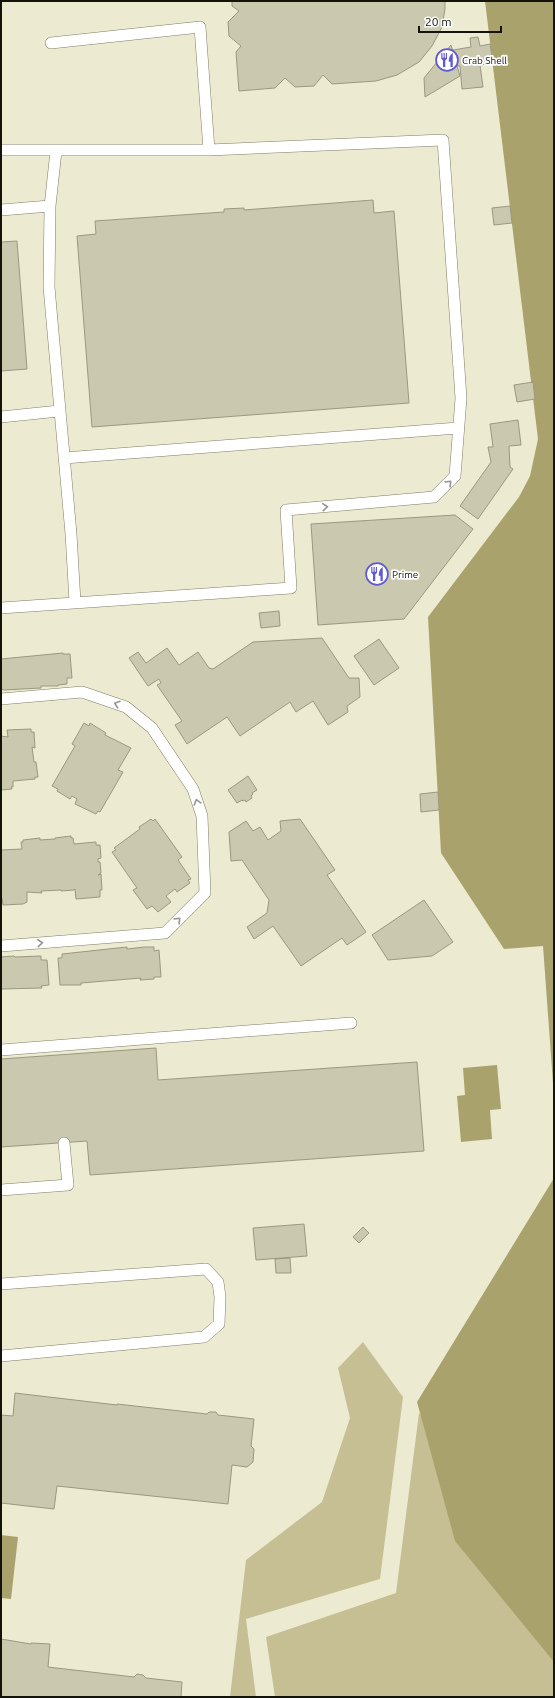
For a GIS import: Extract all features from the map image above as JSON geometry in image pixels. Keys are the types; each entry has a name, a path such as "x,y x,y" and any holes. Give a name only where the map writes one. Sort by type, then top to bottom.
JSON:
{"lane":[{"path":"51,44 200,27 208,150"},
{"path":"1,150 208,150 443,140 461,398 455,476 434,497 286,510 291,588 1,608"},
{"path":"56,151 50,206 49,287 76,602"},
{"path":"1,210 50,206"},
{"path":"1,417 60,411"},
{"path":"64,458 458,428"},
{"path":"1,699 82,692 126,707 152,728 193,789 202,816 205,893 165,933 1,946"},
{"path":"1,1050 56,1050 351,1023"},
{"path":"1,1190 68,1185 64,1143"},
{"path":"1,1284 206,1269 218,1282 220,1297 219,1324 204,1337 1,1356"}],"shaded area":[{"path":"485,1 554,1 554,1097 543,946 504,949 441,853 428,617 519,497 530,476 538,439"},
{"path":"497,1065 501,1109 490,1110 492,1139 461,1142 457,1096 465,1095 463,1068"},
{"path":"554,1178 554,1662 455,1541 417,1402"},
{"path":"363,1342 403,1397 380,1579 246,1619 256,1697 230,1697 246,1560 322,1502 350,1418 338,1368"},
{"path":"419,1413 554,1551 554,1697 275,1697 266,1637 396,1593"},
{"path":"1,1535 18,1537 11,1599 1,1598"}],"building":[{"path":"232,1 445,1 445,9 442,27 432,46 419,62 397,75 376,81 332,84 323,75 314,86 295,87 285,78 275,88 239,91 236,52 241,46 229,36 228,22 239,11 232,6"},
{"path":"478,37 480,46 490,44 493,63 480,65 483,87 462,89 460,66 458,66 453,50 471,47 470,38"},
{"name":"Crab Shell","path":"451,45 460,76 425,97 424,78"},
{"path":"373,200 374,213 394,211 409,403 92,427 77,236 96,234 95,221 224,212 224,209 244,208 244,210"},
{"path":"510,206 512,223 494,225 492,208"},
{"path":"17,241 27,369 1,371 1,242"},
{"path":"533,382 535,399 517,402 514,385"},
{"path":"518,420 521,445 509,446 510,467 513,469 478,519 460,506 491,462 488,447 493,447 490,424"},
{"name":"Prime","path":"455,515 473,529 404,619 318,625 311,524"},
{"path":"279,611 280,626 261,628 259,613"},
{"path":"322,638 349,678 359,678 360,697 347,706 348,712 328,725 313,701 296,712 290,702 240,736 227,717 187,744 175,725 182,721 157,685 161,683 159,679 148,686 129,658 138,652 146,663 167,648 179,665 198,652 209,668 213,669 253,642"},
{"path":"379,639 399,668 374,685 354,656"},
{"path":"63,653 70,654 72,678 67,678 67,684 58,686 41,686 41,688 1,689 1,659"},
{"path":"84,723 89,726 90,723 106,733 105,735 131,748 118,770 123,772 100,812 98,811 96,814 75,804 77,799 72,796 70,799 52,786 75,746 72,744"},
{"path":"31,729 31,732 34,732 35,748 32,747 38,777 35,777 35,779 13,781 13,787 11,787 12,789 1,790 1,736 8,737 7,730"},
{"path":"248,776 257,790 252,793 252,798 246,802 245,800 242,800 237,803 228,790"},
{"path":"438,792 439,810 421,812 420,794"},
{"path":"151,819 153,821 155,819 182,857 178,860 191,879 188,880 190,883 177,892 175,889 166,896 171,902 158,912 152,906 147,909 133,890 137,888 112,852 116,850 114,848"},
{"path":"300,819 335,870 327,875 366,932 347,945 342,938 301,966 273,926 254,939 247,927 267,913 269,900 242,860 231,861 229,832 246,821 253,831 260,827 268,840 281,831 280,821"},
{"path":"71,836 74,844 96,842 96,845 100,845 101,858 98,859 98,862 100,862 101,873 98,875 101,874 102,890 100,890 100,897 76,899 75,889 41,891 42,893 27,892 27,902 23,904 3,905 1,898 1,850 22,849 21,842 23,842 23,840 40,838 40,840 55,839"},
{"path":"424,900 453,942 432,956 388,960 372,935"},
{"path":"127,947 127,949 154,947 154,951 159,950 161,977 154,977 154,979 140,980 141,978 81,983 81,985 60,985 58,958 62,958 62,954"},
{"path":"41,956 41,960 47,960 49,985 41,986 42,988 1,989 1,957"},
{"path":"156,1048 158,1080 417,1062 424,1151 90,1175 87,1141 1,1147 1,1059"},
{"path":"304,1224 307,1256 256,1260 253,1228"},
{"path":"363,1227 369,1233 359,1243 353,1237"},
{"path":"290,1258 291,1273 276,1273 275,1259"},
{"path":"15,1393 207,1414 209,1412 216,1412 218,1415 254,1419 251,1446 254,1449 253,1462 247,1467 232,1465 228,1504 57,1486 54,1509 1,1503 1,1415 13,1416"},
{"path":"1,1639 31,1644 50,1644 48,1667 134,1677 137,1674 143,1675 146,1678 182,1682 181,1697 1,1697"}],"place":[{"name":"Crab Shell","path":"447,60"},
{"name":"Prime","path":"377,574"}]}
